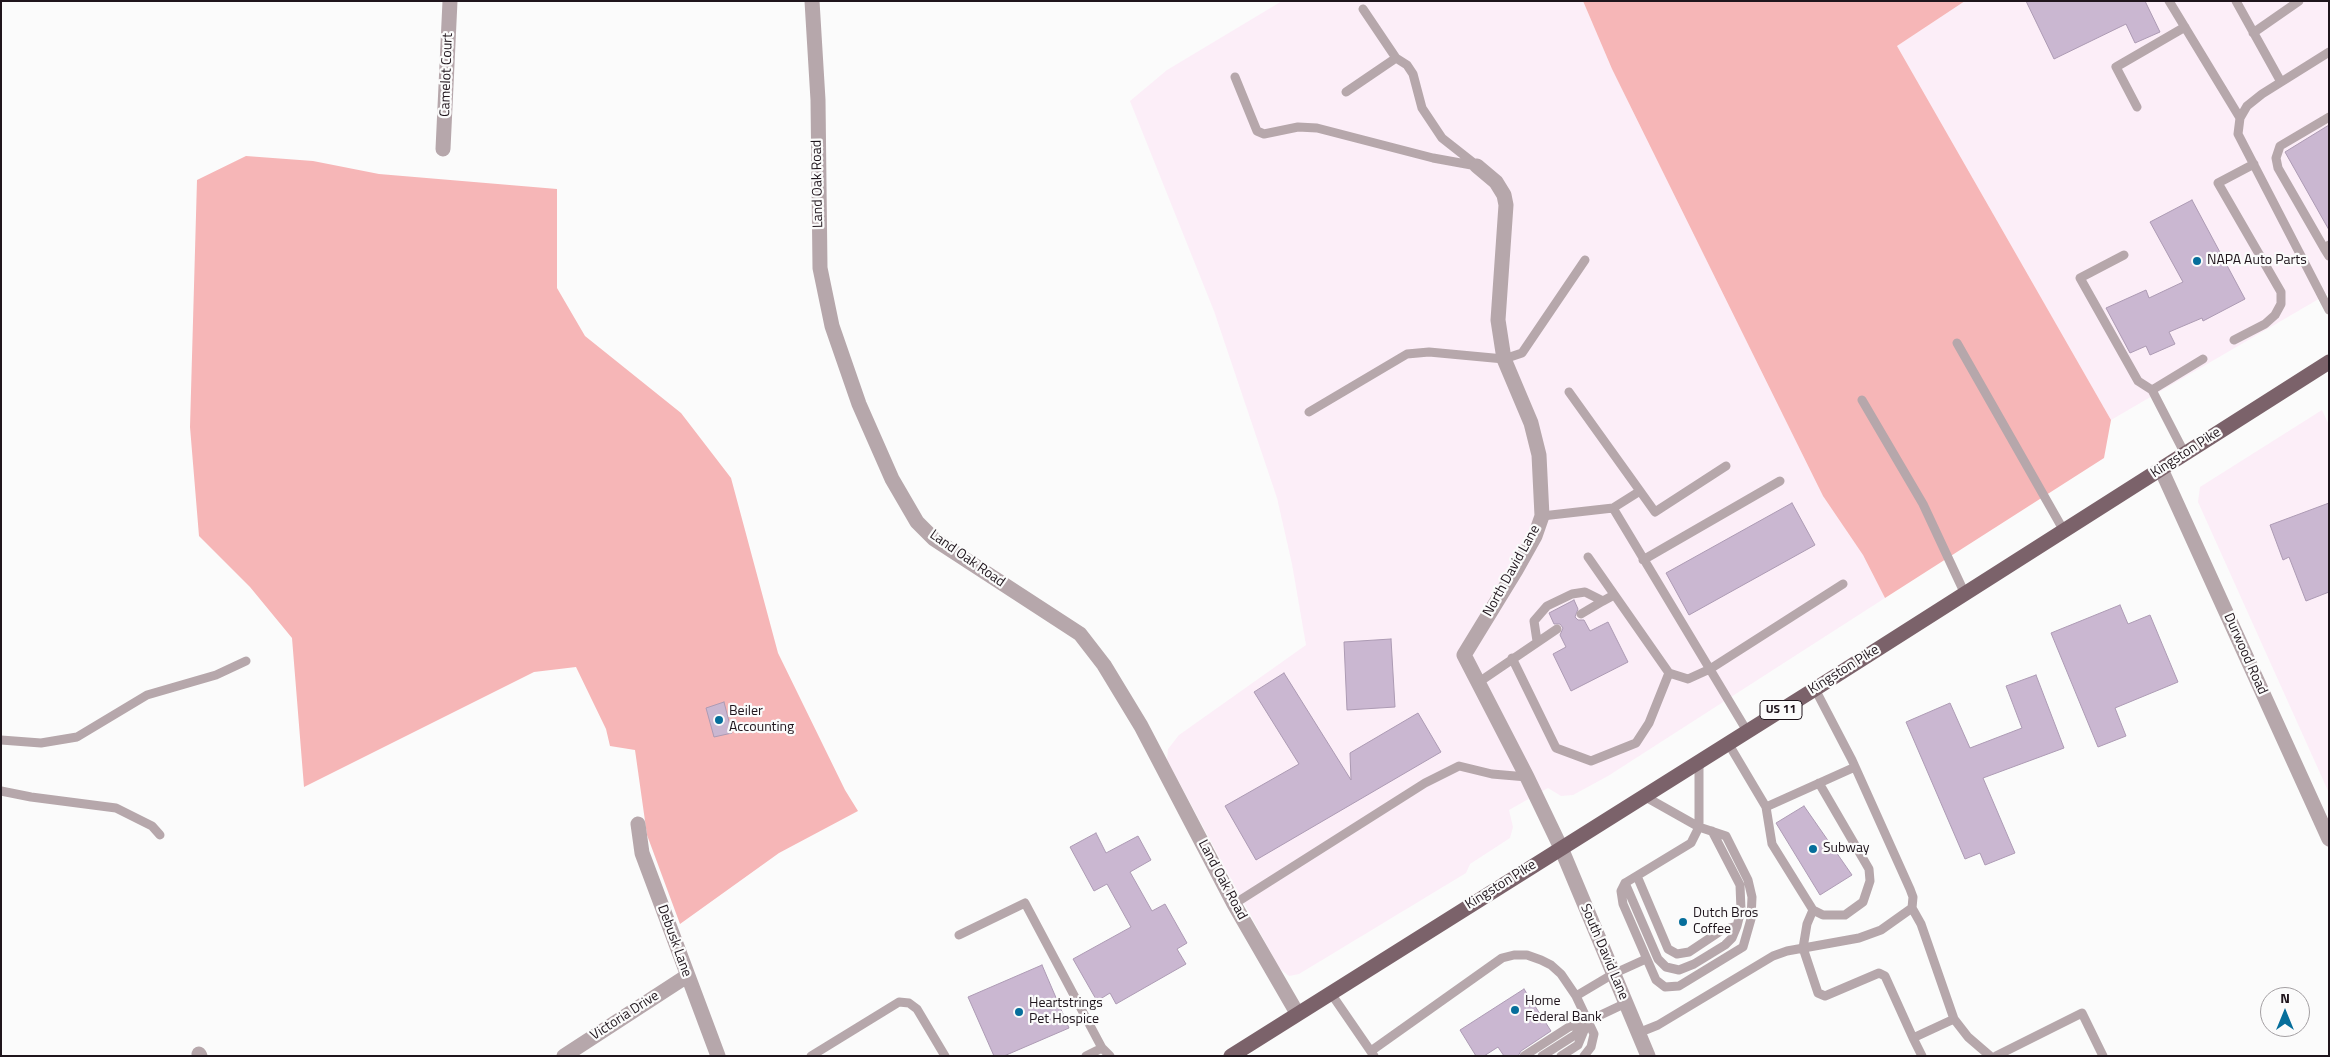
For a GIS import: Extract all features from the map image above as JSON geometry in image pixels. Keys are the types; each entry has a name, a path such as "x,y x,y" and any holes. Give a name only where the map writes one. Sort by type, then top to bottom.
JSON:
{"main road":[{"name":"Kingston Pike","path":"1239,1054 1330,992 1815,689 2329,362"}],"street":[{"name":"Camelot Court","path":"443,149 450,1"},
{"name":"Land Oak Road","path":"812,1 818,100 820,268 832,326 856,396 892,480 917,522 934,539 1080,634 1104,665 1141,726 1234,904 1297,1013"},
{"name":"North David Lane","path":"1477,166 1496,182 1504,195 1506,205 1498,320 1504,359 1521,397 1539,455 1542,516 1535,536 1521,562 1464,655 1527,777 1561,848"},
{"name":"Durwood Road","path":"2161,469 2329,839"},
{"name":"Debusk Lane","path":"638,824 642,853 718,1056"},
{"name":"South David Lane","path":"1561,848 1648,1056"},
{"name":"Victoria Drive","path":"564,1056 687,976"}],"lane":[{"path":"2169,1 2240,118"},
{"path":"2236,1 2281,82"},
{"path":"2253,33 2299,1"},
{"path":"1363,9 1396,58 1406,65 1413,74 1422,108 1442,138 1477,166"},
{"path":"2137,107 2116,67 2185,27"},
{"path":"2329,52 2246,106 2240,118 2238,134 2329,310"},
{"path":"1346,92 1396,58"},
{"path":"1234,77 1257,131 1264,134 1298,127 1318,128 1433,158 1477,166"},
{"path":"2327,250 2278,168 2276,158 2280,146 2329,117"},
{"path":"2234,340 2265,324 2275,315 2281,304 2281,292 2218,183 2254,164"},
{"path":"2124,254 2080,278 2138,381 2152,390 2185,454"},
{"path":"1309,412 1407,354 1429,352 1504,359 1522,354 1585,260"},
{"path":"1957,343 2064,531"},
{"path":"2152,390 2203,359"},
{"path":"1569,392 1656,512 1726,466"},
{"path":"1862,400 1923,504 1965,594"},
{"path":"1643,560 1780,482"},
{"path":"1542,516 1613,508 1640,491"},
{"path":"1613,508 1747,731"},
{"path":"1588,557 1669,673 1688,679 1710,669 1843,584"},
{"path":"1537,641 1534,621 1547,606 1572,594 1585,592 1603,601"},
{"path":"1581,614 1614,595"},
{"path":"1478,682 1557,629"},
{"path":"1512,658 1556,748 1591,762 1636,742 1649,723 1669,673"},
{"path":"1,740 41,743 77,738 147,695 216,675 246,661"},
{"path":"1815,689 1855,766 1913,896 1912,908 1921,924 1954,1019 1968,1037 1990,1056"},
{"path":"1728,743 1766,807 1772,844 1814,910 1822,916 1844,915 1863,902 1870,881 1869,869 1819,783"},
{"path":"1644,796 1699,827 1726,836 1748,880 1752,897 1751,918 1743,947 1679,986 1665,987 1656,980 1622,904 1621,892 1625,883 1691,843 1699,827 1699,762"},
{"path":"1234,904 1425,783 1459,766 1492,774 1527,777"},
{"path":"1766,807 1855,766"},
{"path":"1,791 31,797 116,808 152,826 160,835"},
{"path":"1625,883 1658,959 1666,967 1679,970 1694,964 1725,945 1732,938 1741,910 1740,885 1712,831"},
{"path":"1637,876 1668,949 1677,954 1689,952 1722,930 1737,926"},
{"path":"960,935 1025,903 1102,1048 1110,1056"},
{"path":"1638,1033 1658,1025 1772,956 1786,951 1859,938 1881,930 1912,908"},
{"path":"1814,910 1807,924 1803,948 1818,993 1825,996 1879,973 1886,976 1922,1056"},
{"path":"1330,992 1372,1054 1502,958 1514,955 1527,955 1551,965 1561,974 1576,996 1594,1034 1591,1046 1584,1056"},
{"path":"1576,996 1613,974 1646,959"},
{"path":"811,1056 899,1002 910,1003 917,1009 945,1056"},
{"path":"1524,1056 1569,1027 1588,1021 1626,1003"},
{"path":"1996,1056 2082,1013 2103,1056"},
{"path":"1913,1038 1954,1019"},
{"path":"1542,1056 1575,1035 1588,1021"},
{"path":"1561,1056 1578,1045 1588,1021"},
{"path":"1086,1056 1102,1048"}],"shaded area":[{"path":"1282,1 1583,1 1612,69 1823,496 1863,555 1885,598 1608,776 1573,795 1561,796 1548,788 1509,810 1513,827 1510,838 1470,864 1466,873 1299,974 1289,976 1279,968 1167,760 1168,749 1179,735 1306,645 1292,564 1277,498 1214,311 1130,101 1167,70"},
{"path":"1583,1 1965,1 1897,46 2111,420 2104,458 1885,598 1863,555 1823,496 1612,69"},
{"path":"1965,1 2329,1 2329,293 2111,420 1897,46"},
{"path":"246,156 313,161 379,174 557,189 557,288 585,336 681,413 731,478 778,653 845,790 858,811 779,853 680,924 647,835 635,750 610,746 606,729 576,667 534,672 304,787 292,638 250,587 199,536 190,427 197,180"},
{"path":"2322,410 2329,425 2329,793 2198,502 2200,487"}],"building":[{"path":"2026,1 2145,1 2160,32 2135,43 2126,24 2054,59"},
{"path":"2329,125 2329,230 2285,152"},
{"path":"2192,200 2245,299 2203,321 2202,318 2169,332 2175,344 2150,355 2146,346 2130,353 2106,308 2146,290 2149,298 2183,282 2150,222"},
{"path":"1792,503 1815,545 1689,615 1666,573"},
{"path":"2329,503 2329,592 2306,601 2289,557 2283,560 2270,525"},
{"path":"1574,600 1578,609 1575,617 1578,620 1584,620 1590,631 1608,622 1628,662 1571,691 1553,654 1566,647 1560,635 1563,628 1560,624 1554,624 1549,613"},
{"path":"2120,605 2128,624 2150,615 2178,682 2115,708 2126,736 2098,747 2051,633"},
{"path":"1391,639 1395,707 1347,710 1344,642"},
{"path":"1284,673 1351,780 1350,753 1418,713 1441,752 1256,860 1225,806 1299,764 1254,692"},
{"path":"2036,675 2064,748 1983,778 2015,853 1985,865 1980,853 1965,859 1906,722 1950,703 1970,748 2022,728 2006,686"},
{"name":"Beiler Accounting","path":"724,702 732,733 714,737 706,708"},
{"name":"Subway","path":"1804,806 1852,875 1820,895 1776,823"},
{"path":"1096,833 1106,853 1138,836 1151,860 1130,872 1152,911 1165,904 1187,943 1177,949 1186,964 1116,1004 1110,993 1097,1001 1073,959 1131,927 1107,884 1094,891 1070,847"},
{"name":"Heartstrings Pet Hospice","path":"1042,965 1069,1028 1004,1056 994,1056 968,997"},
{"name":"Home Federal Bank","path":"1524,989 1551,1031 1521,1051 1518,1056 1504,1056 1498,1047 1484,1056 1476,1056 1460,1030"}],"place":[{"name":"NAPA Auto Parts","path":"2197,261"},
{"name":"Beiler Accounting","path":"719,720"},
{"name":"Subway","path":"1813,849"},
{"name":"Dutch Bros Coffee","path":"1683,922"},
{"name":"Home Federal Bank","path":"1515,1010"},
{"name":"Heartstrings Pet Hospice","path":"1019,1012"}]}
